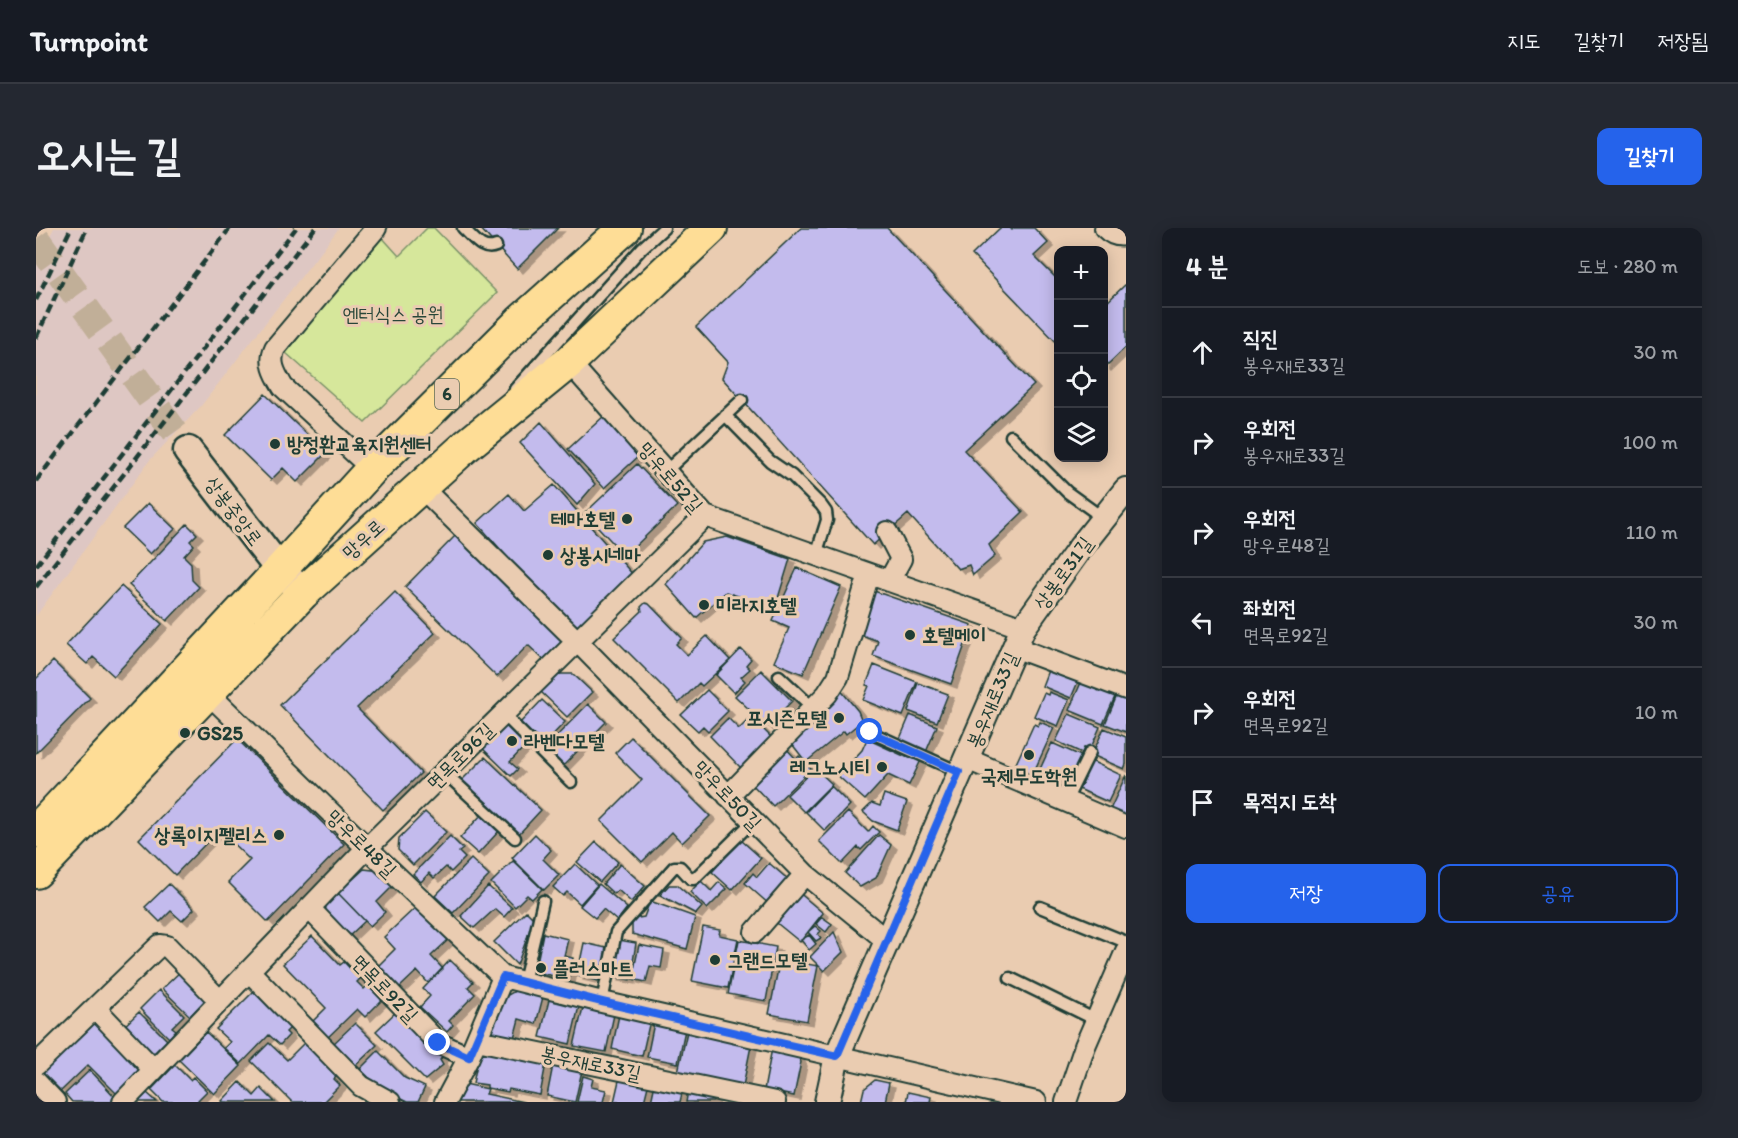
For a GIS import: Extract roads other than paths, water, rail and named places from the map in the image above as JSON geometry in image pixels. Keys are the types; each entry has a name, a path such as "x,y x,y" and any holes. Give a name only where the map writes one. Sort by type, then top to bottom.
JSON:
{"main road":[{"name":"망우로","path":"36,831 372,469 520,322 625,228"},
{"name":"망우로","path":"36,872 303,593 466,446 569,362 711,228"},
{"name":"상봉중앙로","path":"188,451 280,570 303,593"}],"street":[{"path":"372,469 283,387 274,371 272,359 275,348 375,228"},
{"path":"1105,228 1109,233 1126,235"},
{"name":"망우로52길","path":"569,362 705,516 889,581 1019,637 1126,689"},
{"name":"망우로50길","path":"421,487 577,641 805,874 887,941"},
{"name":"상봉로31길","path":"1019,637 1080,548 1126,490"},
{"name":"면목로96길","path":"123,1102 367,848 705,516"},
{"path":"887,532 901,559 889,581"},
{"path":"728,795 827,694 838,677 869,574"},
{"name":"봉우재로33길","path":"827,1102 837,1056 1019,637"},
{"name":"망우로48길","path":"207,692 503,977"},
{"path":"963,766 1066,801 1126,827"},
{"path":"755,932 805,874"},
{"name":"면목로92길","path":"309,908 438,1043 473,1048"},
{"path":"36,1065 160,945 166,946 220,1001"},
{"path":"1066,1102 1085,1046 1124,960"},
{"path":"249,971 361,1086 390,1102"},
{"path":"445,1102 473,1048 503,977 1036,1102"},
{"path":"94,1008 154,1070"},
{"name":"봉우재로33길","path":"473,1048 775,1102"},
{"path":"36,1082 55,1102"}],"lane":[{"path":"464,228 483,246 488,248 496,246"},
{"path":"466,446 642,248 664,228"},
{"path":"666,471 741,400"},
{"path":"725,415 770,461 792,476 826,512 827,520 816,555"},
{"path":"1011,435 1067,492 1103,518"},
{"path":"779,676 813,708"},
{"path":"503,714 571,782"},
{"name":"봉우재로33길","path":"870,732 963,766"},
{"path":"1066,801 1090,752"},
{"path":"444,772 515,837"},
{"path":"602,1002 615,937 621,925 674,867 680,867 691,879 694,879 753,821"},
{"path":"524,982 543,901"},
{"path":"1040,908 1126,942"},
{"path":"1010,978 1096,1020"}],"tunnel":[{"path":"36,239 188,451"}],"railway":[{"path":"36,300 71,228"},
{"path":"36,338 87,228"},
{"path":"36,481 230,228"},
{"path":"36,566 296,228"},
{"path":"36,587 315,228"}],"place":[{"name":"방정환교육지원센터","path":"275,444"},
{"name":"테마호텔","path":"627,519"},
{"name":"상봉시네마","path":"548,555"},
{"name":"미라지호텔","path":"704,605"},
{"name":"호텔메이","path":"910,635"},
{"name":"포시즌모텔","path":"839,718"},
{"name":"GS25","path":"185,733"},
{"name":"라벤다모텔","path":"512,741"},
{"name":"국제무도학원","path":"1029,755"},
{"name":"레그노시티","path":"882,767"},
{"name":"상록이지펠리스","path":"279,835"},
{"name":"그랜드모텔","path":"715,960"},
{"name":"플러스마트","path":"541,968"}],"park label":[{"name":"엔터식스 공원","path":"393,314"}]}
